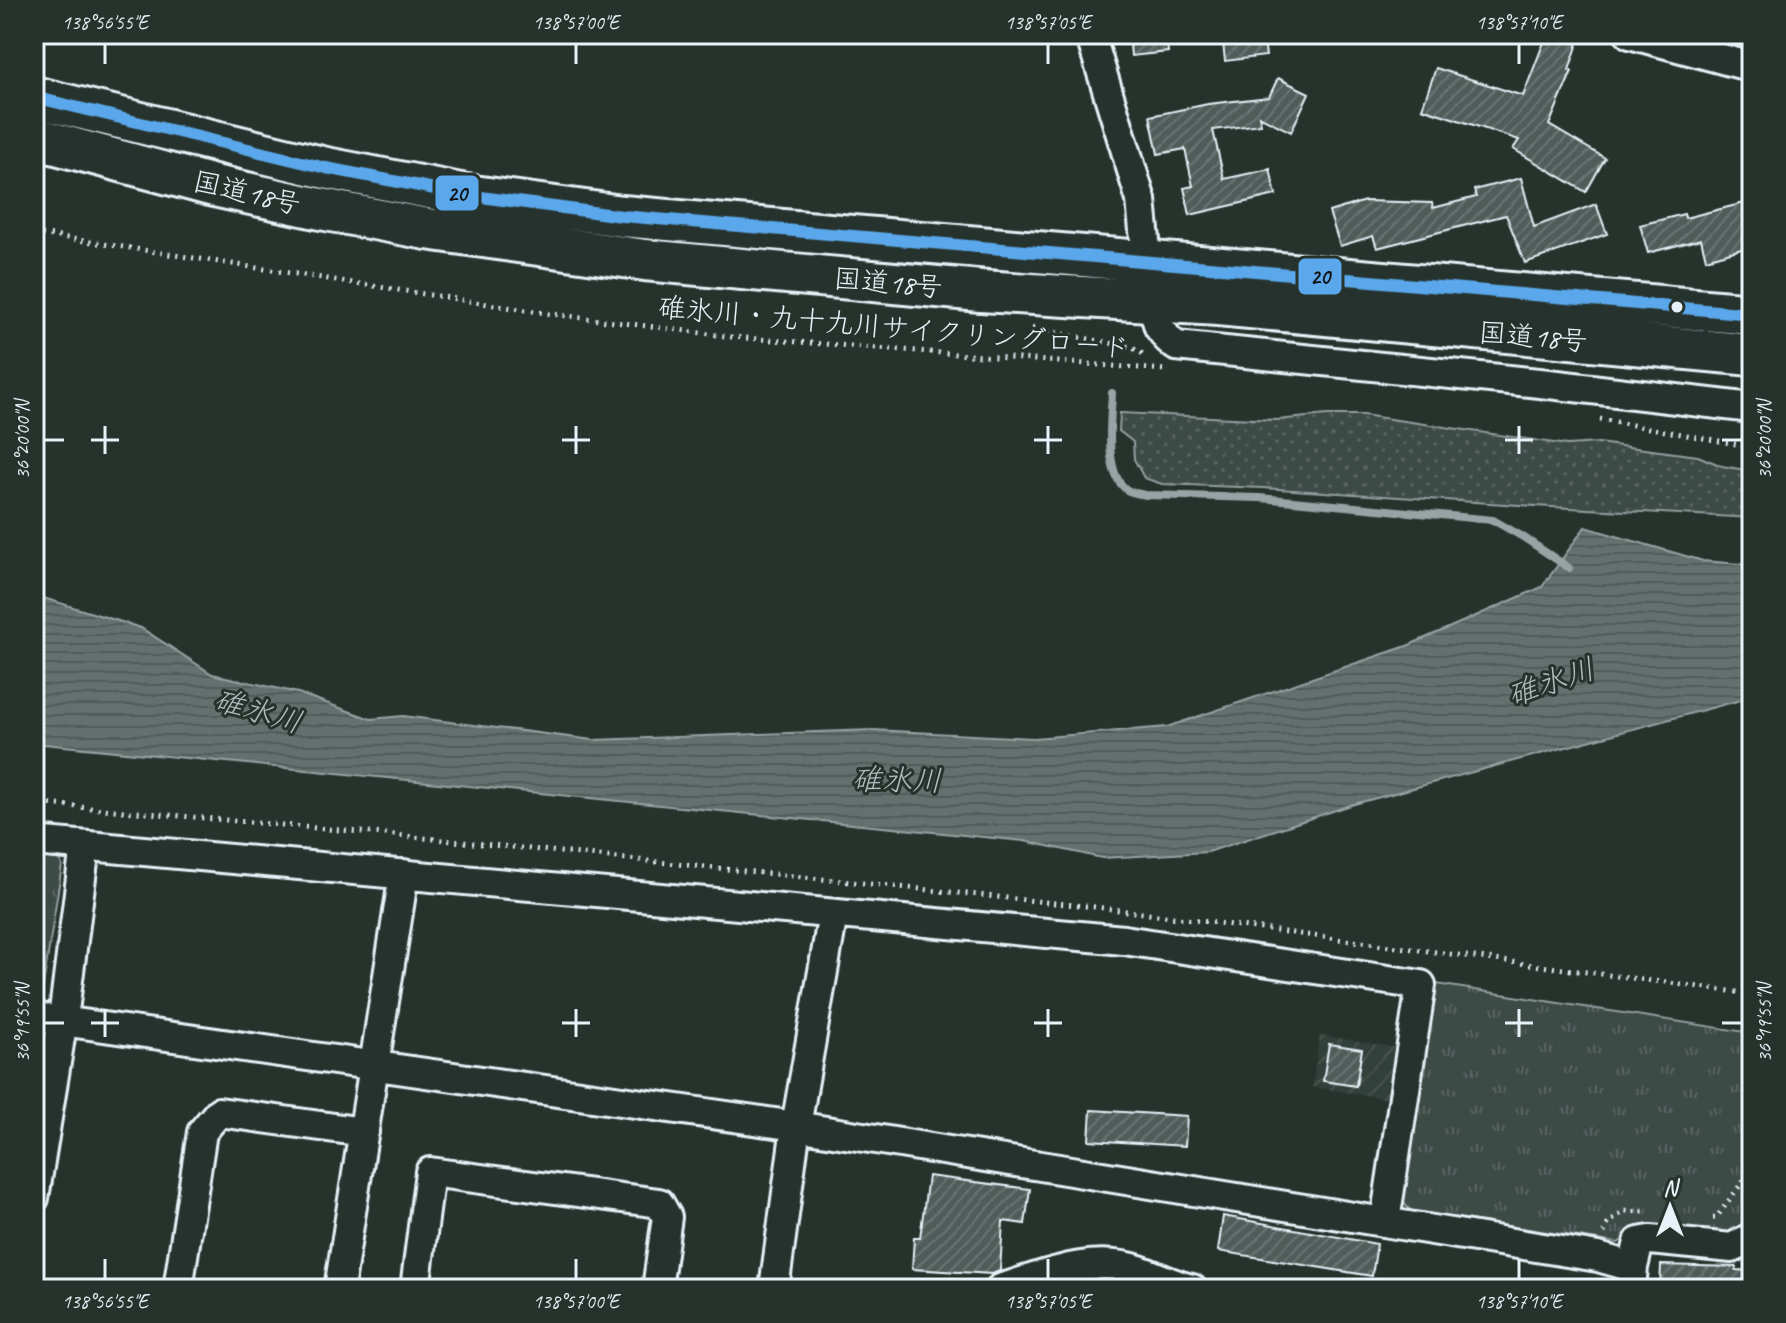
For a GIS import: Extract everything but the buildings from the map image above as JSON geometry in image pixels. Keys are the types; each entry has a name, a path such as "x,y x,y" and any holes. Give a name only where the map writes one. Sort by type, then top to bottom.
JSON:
{"highway":[{"name":"国道18号","path":"34,97 326,168 466,195 622,216 1752,314"},
{"name":"国道18号","path":"34,138 214,186 321,209 427,229 645,260 929,286 1218,305 1752,355"}],"street":[{"path":"1090,34 1141,200 1151,301 1159,327 1176,346 1533,382 1752,408"},
{"path":"1630,34 1752,67"},
{"path":"326,168 323,183 330,191 461,215 529,243"},
{"path":"736,226 735,248 743,251 851,260 929,286"},
{"path":"34,841 1124,940 1421,985 1385,1221"},
{"path":"34,1198 63,1019 85,846"},
{"path":"339,1289 404,874"},
{"path":"774,1289 796,1126 833,914"},
{"path":"34,1017 796,1126 1385,1221 1598,1257 1632,1278 1639,1242 1650,1240 1732,1248 1752,1237"},
{"path":"178,1289 202,1132 219,1112 364,1132"},
{"path":"415,1289 430,1172 659,1203 667,1217 657,1289"},
{"path":"1000,1289 1058,1270 1099,1263 1138,1269 1171,1284 1192,1289"}],"path":[{"name":"碓氷川・九十九川サイクリングロード","path":"34,233 552,314 733,337 1169,370 1131,347 1029,328"},
{"path":"1591,417 1752,447"},
{"path":"1701,1217 1716,1218 1752,1169"},
{"path":"1598,1257 1608,1224 1624,1211 1655,1213"}],"shaded area":[{"path":"1320,1035 1404,1049 1396,1100 1312,1087"}],"green space":[{"path":"1120,413 1277,420 1363,415 1567,445 1598,443 1698,456 1722,466 1752,471 1752,518 1162,484 1144,478 1134,459 1133,442 1119,431"},
{"path":"34,849 54,850 62,865 42,993 34,1006"},
{"path":"1430,983 1752,1033 1752,1228 1732,1242 1637,1229 1618,1243 1411,1211 1400,1199"}],"water":[{"name":"碓氷川","path":"1585,527 1703,561 1752,565 1752,697 1354,804 1208,852 1102,858 1024,841 34,743 34,595 141,628 212,674 298,693 371,719 403,716 593,740 873,730 1034,738 1167,727 1407,646 1542,587"}],"waterway":[{"path":"1112,393 1111,459 1119,482 1131,492 1260,498 1493,520 1569,568"}],"transit line":[{"name":"20","path":"34,97 326,168 466,195 622,216 1752,314"}]}
